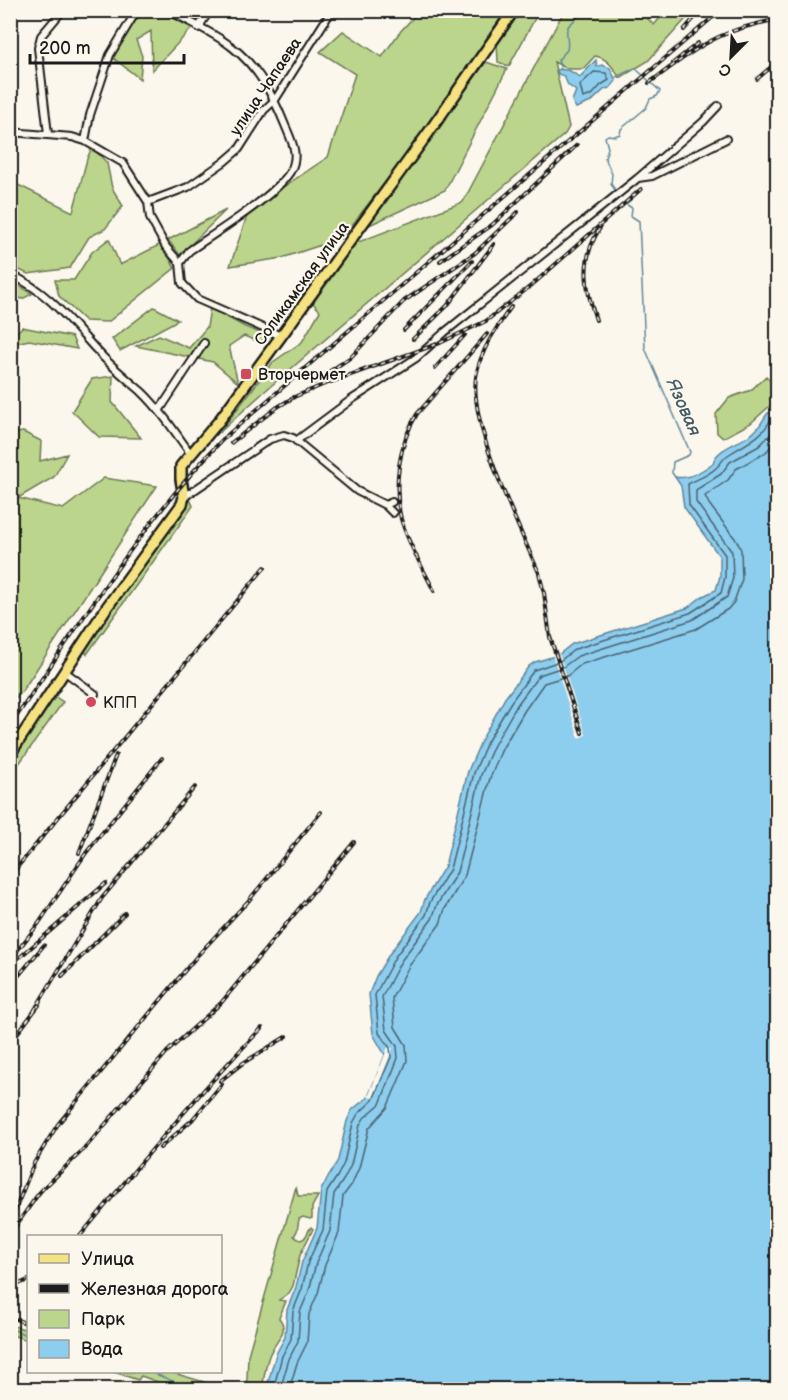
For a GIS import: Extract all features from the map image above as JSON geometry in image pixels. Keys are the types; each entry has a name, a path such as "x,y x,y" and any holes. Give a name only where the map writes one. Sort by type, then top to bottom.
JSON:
{"main road":[{"name":"Соликамская улица","path":"184,497 181,466 219,421 429,132 514,10"},
{"path":"10,754 64,670 182,504 184,497"}],"street":[{"path":"48,134 38,48 41,36 63,10"},
{"path":"85,141 90,115 110,55 137,10"},
{"path":"168,10 232,47 260,75 275,100 296,151 295,163 289,174 275,189 189,251 180,263"},
{"path":"198,28 210,10"},
{"name":"улица Чапаева","path":"148,202 188,188 239,149 264,110 275,100 332,10"},
{"path":"296,441 351,400 423,353 445,332 638,178 703,122 718,106"},
{"path":"10,132 72,137 85,141 123,163 148,202 150,218 166,247 180,263 182,283 197,299 281,336"},
{"path":"638,178 652,176 726,139"},
{"path":"10,274 40,291 61,309 101,355 159,411 190,453"},
{"path":"159,411 204,343"},
{"path":"184,497 270,439 284,435 296,441 357,491 385,505 393,513"},
{"path":"385,505 392,502"},
{"path":"64,670 95,694"}],"green space":[{"path":"142,11 159,11 192,28 152,71 151,31 136,40 142,56 140,79 112,57"},
{"path":"419,11 506,11 400,163 342,238 282,258 230,266 249,210 328,157 355,74 320,52 343,31 382,57"},
{"path":"520,11 539,11 509,66 498,62 497,43"},
{"path":"564,11 656,11 648,19 654,25 666,11 693,11 648,61 620,78 607,61 600,57 595,56 583,69 568,69 554,62 569,127 565,134 219,433 273,362 302,342 320,311 313,303 353,244 463,202"},
{"path":"486,62 507,69 445,190 365,227"},
{"path":"92,147 107,163 112,188 123,206 105,229 89,237 70,268 28,274 11,266 10,181 73,212"},
{"path":"226,210 180,255 168,240"},
{"path":"109,239 120,265 161,244 175,268 108,322 85,321 59,296 55,280 74,280 92,252"},
{"path":"11,280 32,294 22,299 11,296"},
{"path":"154,307 178,320 120,351 112,339"},
{"path":"210,308 245,327 268,336 262,343 244,336 229,346 238,383 213,362 136,346 159,335 189,348 207,327"},
{"path":"22,327 72,337 77,349 29,340 11,344 11,338"},
{"path":"113,376 112,402 141,438 99,437 72,411 92,379"},
{"path":"766,376 777,389 772,404 751,423 723,438 717,433 716,414 729,398 751,390"},
{"path":"23,432 41,441 40,461 67,454 54,477 18,498 63,509 104,478 157,486 23,690 11,704 10,434"},
{"path":"190,499 193,506 87,654 83,650"},
{"path":"59,685 54,696 63,702 11,775 11,763"},
{"path":"296,1187 298,1196 318,1196 312,1207 312,1218 299,1219 294,1236 301,1240 305,1238 311,1227 313,1229 300,1255 293,1286 289,1293 279,1300 286,1301 279,1318 283,1328 269,1356 262,1389 241,1389 247,1380 248,1355"},
{"path":"10,1325 27,1330 27,1340 11,1335"},
{"path":"117,1373 173,1373 228,1389 177,1389 141,1376 138,1380"}],"water":[{"path":"596,60 597,67 602,65 610,68 616,81 591,102 576,108 572,101 576,91 568,85 564,76 558,74 557,70 570,71 580,77"},
{"path":"768,413 777,413 777,1389 266,1390 276,1354 285,1337 287,1310 302,1262 317,1228 321,1190 338,1160 347,1121 352,1110 368,1097 385,1055 373,1034 369,994 376,976 421,912 425,899 445,866 468,771 482,739 505,698 529,666 535,662 558,655 572,644 687,608 716,590 720,576 720,557 684,507 681,486 675,477 690,476 709,466 723,450 753,433"}],"pier":[{"path":"558,650 586,735 579,738 552,654"},
{"path":"388,1047 393,1048 373,1098 368,1097"}],"waterway":[{"name":"Язовая","path":"561,70 558,60 567,50 567,29 583,10"},
{"name":"Язовая","path":"615,190 611,184 612,174 605,158 608,148 605,137 620,134 621,129 646,108 650,99 657,96 660,91 635,68 616,77"},
{"name":"Язовая","path":"627,205 632,208 631,216 639,221 645,348 690,452 689,455 673,462 672,473 676,478"},
{"path":"10,1328 27,1336"},
{"path":"153,1373 194,1390"}],"railway":[{"path":"684,30 701,10"},
{"path":"10,726 138,540 194,470 225,437 721,10"},
{"path":"649,83 687,55 717,38 740,28 778,19"},
{"path":"673,63 698,43"},
{"path":"757,79 778,61"},
{"path":"440,261 492,225 577,145"},
{"path":"231,443 294,397 440,343 486,321 532,285 641,189"},
{"path":"314,382 351,357 404,301 475,253 518,212"},
{"path":"596,320 586,274 589,251 600,228"},
{"path":"413,339 447,306 494,244"},
{"path":"404,330 472,261"},
{"path":"511,307 494,332 481,358 476,377 476,397 480,421 497,476 539,573 550,637 582,733"},
{"path":"434,591 401,519 398,492 399,465 406,438 417,414 487,334"},
{"path":"435,368 465,335"},
{"path":"10,876 265,567"},
{"path":"79,853 116,755"},
{"path":"10,960 39,923 86,853 162,758"},
{"path":"34,1011 102,898 195,787"},
{"path":"245,905 321,812"},
{"path":"48,1184 86,1147 167,1052 221,1003 354,842"},
{"path":"20,957 106,883"},
{"path":"10,1223 34,1163 58,1124 197,956 250,899"},
{"path":"62,976 125,913"},
{"path":"10,986 44,945"},
{"path":"10,1043 39,1005"},
{"path":"81,1235 191,1104 262,1028"},
{"path":"220,1081 243,1063 287,1036"},
{"path":"160,1148 192,1120 222,1084"},
{"path":"10,1234 39,1193 52,1179"},
{"path":"10,1288 27,1280"},
{"path":"10,1317 27,1324"}],"place":[{"name":"Вторчермет","path":"246,374"},
{"name":"КПП","path":"91,702"}]}
